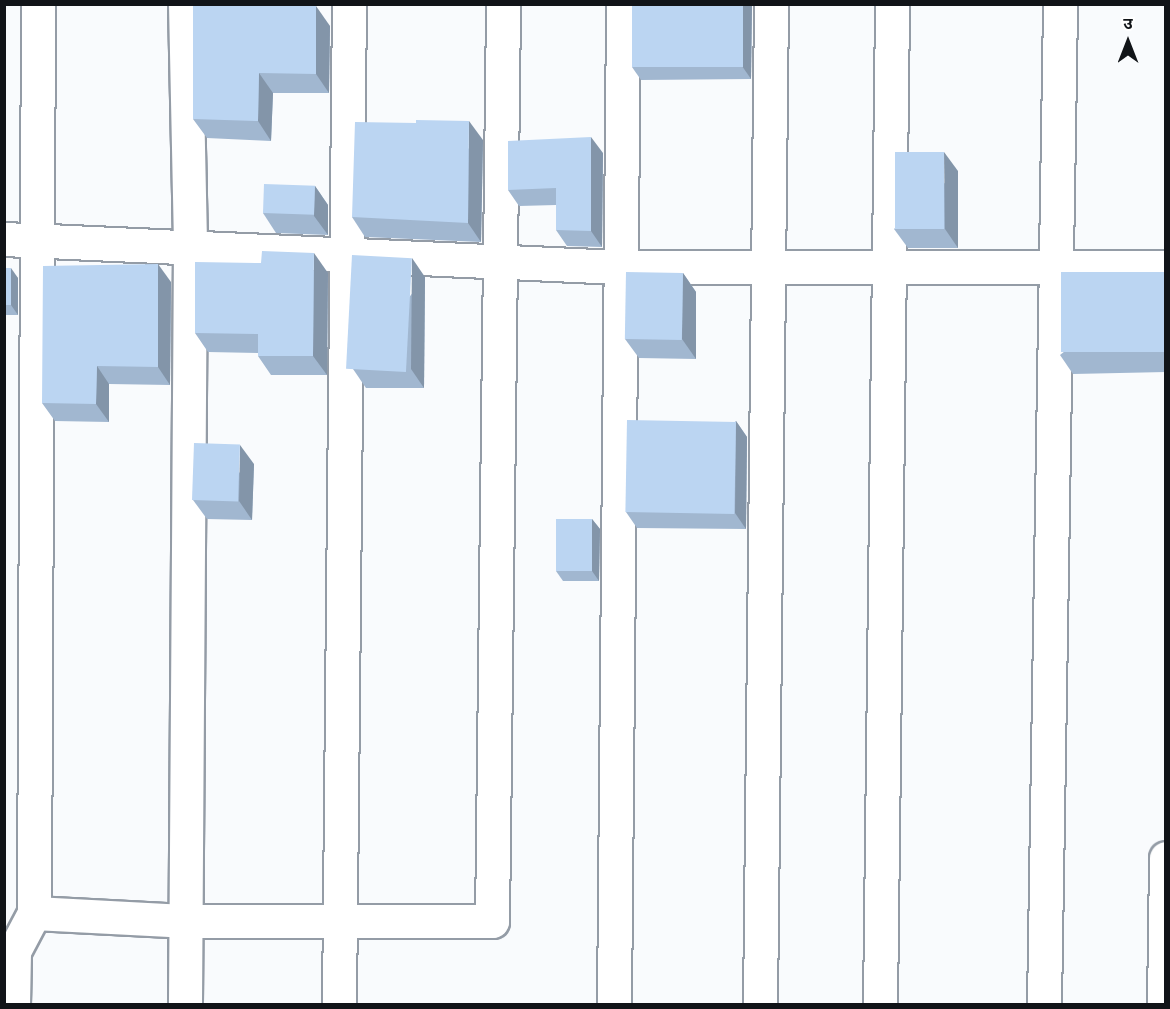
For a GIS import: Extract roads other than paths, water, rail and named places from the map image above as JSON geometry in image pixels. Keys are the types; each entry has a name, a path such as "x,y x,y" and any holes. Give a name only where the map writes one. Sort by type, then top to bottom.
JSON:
{"street":[{"path":"13,1005 9,951 34,913 38,4"},
{"path":"185,4 190,248 189,921 185,1005"},
{"path":"339,1005 350,255 350,4"},
{"path":"34,913 189,921 490,923 494,917 497,262 503,4"},
{"path":"614,1005 623,4"},
{"path":"760,1005 771,267 771,4"},
{"path":"880,1005 892,4"},
{"path":"1044,1005 1060,4"},
{"path":"4,239 619,267 1166,267"},
{"path":"1164,1005 1166,858"}]}
